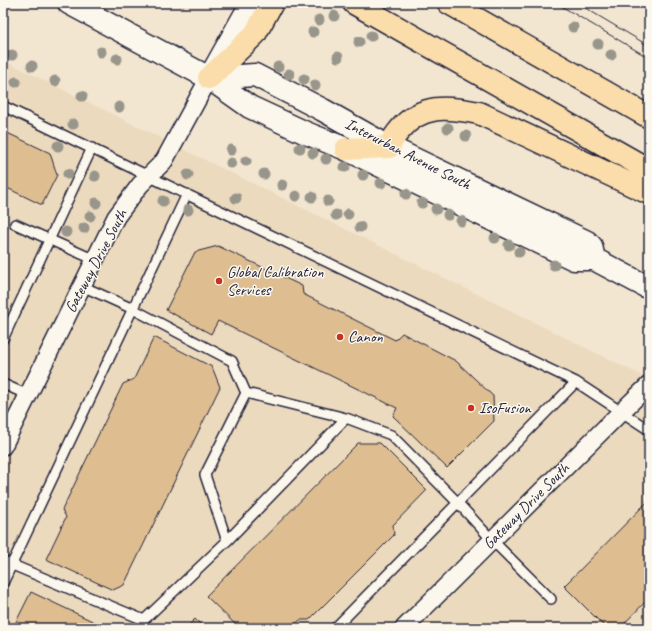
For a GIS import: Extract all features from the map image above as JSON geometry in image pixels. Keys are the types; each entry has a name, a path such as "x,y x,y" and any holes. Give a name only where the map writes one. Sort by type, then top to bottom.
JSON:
{"highway":[{"path":"209,78 255,34 272,3"},
{"path":"354,3 649,170"},
{"path":"449,3 649,117"},
{"path":"346,149 389,147 399,131 421,113 443,108 460,110 479,113 649,193"}],"main road":[{"name":"Interurban Avenue South","path":"69,3 209,78 250,107 306,133 346,149 574,259 594,259 649,288"},
{"name":"Interurban Avenue South","path":"209,78 255,75 323,110 389,147 587,242 590,246 594,259"}],"street":[{"name":"Gateway Drive South","path":"3,446 116,217 140,185 164,161 251,3"},
{"name":"Gateway Drive South","path":"404,628 649,385"}],"lane":[{"path":"3,106 576,382 649,430"},
{"path":"3,340 92,148"},
{"path":"3,583 7,563 187,194"},
{"path":"15,224 95,260"},
{"path":"82,286 132,309 232,361 246,393"},
{"path":"335,628 576,382"},
{"path":"3,384 28,396"},
{"path":"246,393 346,418 391,435 551,599"},
{"path":"227,541 205,475 246,393"},
{"path":"7,563 144,620 227,541 346,418"}],"shaded area":[{"path":"3,60 649,379 649,628 3,628"}],"building":[{"path":"3,131 50,153 57,175 42,205 3,186"},
{"path":"218,246 302,286 303,294 395,340 402,333 456,361 493,396 494,421 447,468 393,416 397,408 218,321 211,334 166,310 195,252"},
{"path":"154,337 212,367 220,387 124,585 113,590 46,559 66,517 62,510 123,384 134,379"},
{"path":"358,443 380,443 427,490 393,525 394,535 309,620 300,620 291,628 239,628 206,596"},
{"path":"649,500 649,598 620,628 606,628 564,586"},
{"path":"31,592 107,628 13,628"},
{"path":"195,619 204,628 186,628"}],"tram line":[{"path":"556,3 649,58"},
{"path":"577,3 649,46"}],"place":[{"name":"Global Calibration Services","path":"219,281"},
{"name":"Canon","path":"340,337"},
{"name":"IsoFusion","path":"471,408"}]}
